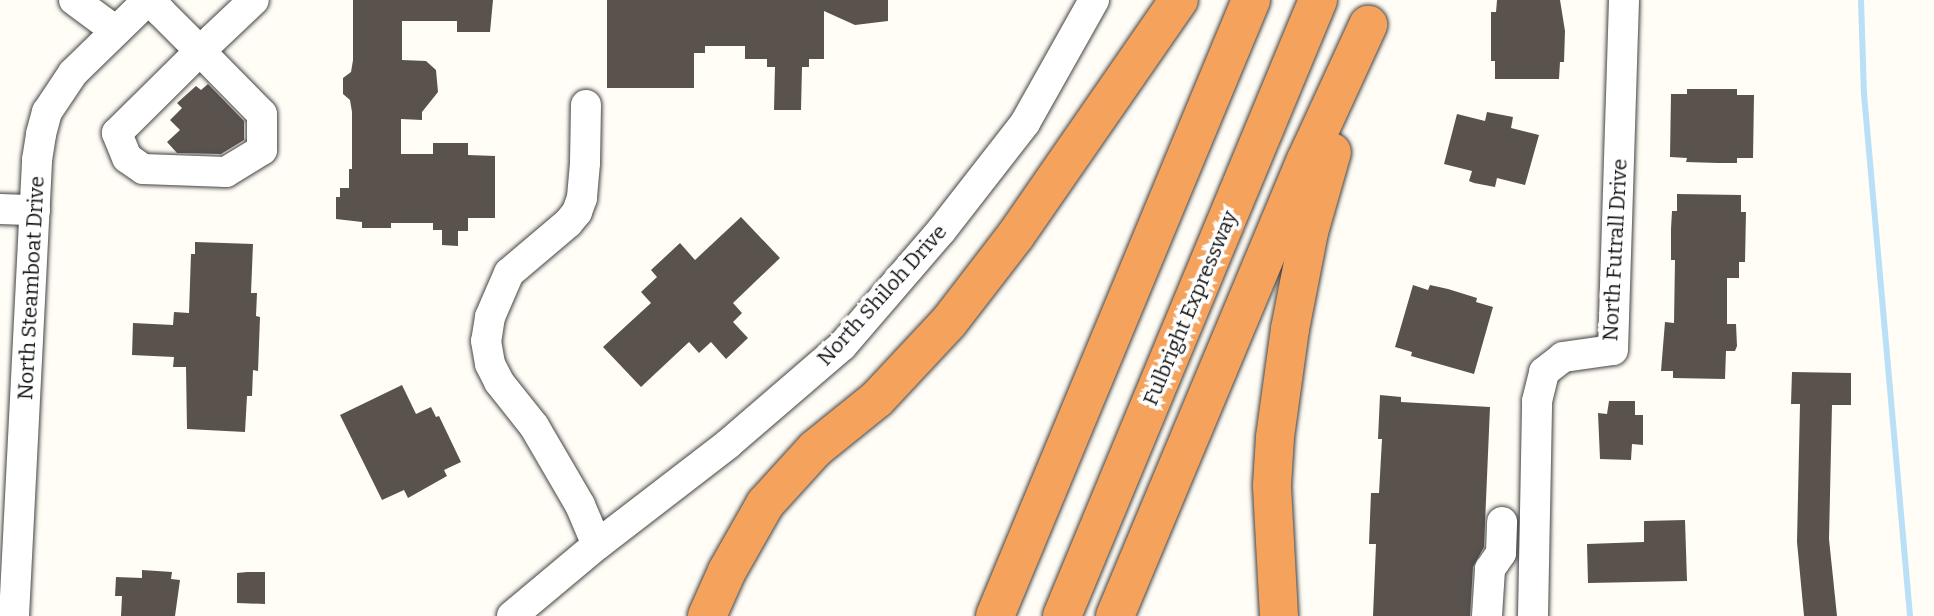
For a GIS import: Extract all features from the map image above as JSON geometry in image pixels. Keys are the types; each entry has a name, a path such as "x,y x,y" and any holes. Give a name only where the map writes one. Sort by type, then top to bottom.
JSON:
{"highway":[{"path":"707,616 727,571 765,504 815,449 877,399 949,322 1016,235 1179,0"},
{"path":"995,616 1251,0"},
{"name":"Fulbright Expressway","path":"1062,616 1318,0"},
{"path":"1115,616 1301,172 1372,13"},
{"path":"1279,616 1272,485 1290,329 1309,232 1372,13"}],"street":[{"path":"74,0 116,31"},
{"path":"149,0 200,51 262,114 262,150 226,172 143,169 127,158 117,133 200,51 254,0"},
{"name":"North Steamboat Drive","path":"14,616 12,449 35,210 37,160 47,112 73,73 149,0"},
{"name":"North Shiloh Drive","path":"512,616 809,376 869,316 1026,123 1094,0"},
{"name":"North Futrall Drive","path":"1534,616 1537,401 1544,372 1563,357 1613,350 1624,0"},
{"path":"586,105 582,198 577,212 509,274 490,317 486,341 490,364 499,382 534,426 580,505 597,545"},
{"path":"0,209 35,210"},
{"path":"1487,616 1490,569 1501,553 1502,522"}],"building":[{"path":"353,0 493,0 490,32 457,32 457,21 402,21 402,60 426,61 436,70 438,92 422,112 422,120 401,119 401,154 433,154 433,143 468,143 468,155 495,156 495,218 468,218 468,231 458,231 458,246 442,245 442,230 433,230 433,223 391,223 391,228 362,228 362,222 336,219 336,197 340,197 340,188 349,188 349,169 352,169 352,112 350,100 343,94 343,78 351,72 353,60"},
{"path":"607,0 888,0 888,21 855,25 824,11 824,59 809,59 809,67 802,67 801,110 774,110 775,67 767,67 767,59 745,59 745,46 705,46 705,53 694,53 694,88 607,88"},
{"path":"1497,0 1560,0 1565,31 1564,62 1560,62 1559,79 1495,79 1495,61 1491,61 1491,12 1496,12"},
{"path":"208,84 244,121 244,140 221,154 177,153 167,142 180,130 170,120 182,108 177,103 196,86 201,90"},
{"path":"1687,89 1737,89 1737,95 1754,95 1753,158 1737,158 1737,163 1718,163 1686,162 1687,158 1670,157 1671,94 1687,94"},
{"path":"1487,112 1513,117 1511,128 1539,135 1525,185 1497,178 1495,187 1474,183 1469,181 1472,171 1444,164 1457,114 1485,121"},
{"path":"1677,194 1741,195 1741,212 1746,212 1745,262 1739,262 1739,278 1727,278 1727,324 1736,324 1737,346 1735,351 1726,351 1725,379 1673,378 1673,371 1661,371 1665,322 1674,323 1675,260 1671,260 1671,229 1672,211 1677,211"},
{"path":"741,217 780,258 733,303 742,313 733,322 748,338 726,359 711,342 699,353 689,342 641,387 603,347 651,303 641,292 657,277 651,270 680,243 695,260"},
{"path":"195,242 253,244 251,293 257,293 256,316 260,317 258,371 253,370 252,396 247,396 245,432 187,429 186,367 173,367 174,357 132,355 133,323 173,325 174,312 189,313 191,254 195,254"},
{"path":"1413,285 1428,290 1430,285 1448,289 1477,298 1476,302 1493,307 1474,374 1411,356 1412,352 1395,347"},
{"path":"1792,372 1851,373 1851,405 1832,405 1829,539 1837,616 1804,616 1797,542 1800,404 1791,404"},
{"path":"402,385 416,414 431,407 436,417 439,416 461,462 444,470 447,476 408,498 404,490 382,500 340,415"},
{"path":"1380,395 1401,397 1401,402 1490,407 1484,547 1473,567 1470,616 1373,616 1376,544 1369,544 1371,493 1379,493 1382,439 1378,439"},
{"path":"1609,401 1635,401 1635,415 1643,415 1643,445 1632,444 1631,460 1600,459 1598,413 1607,414"},
{"path":"1685,520 1687,581 1588,583 1587,544 1644,542 1644,521"},
{"path":"142,570 172,572 171,579 180,580 175,616 121,616 122,596 115,596 116,577 142,578"},
{"path":"265,572 265,604 237,603 237,573"}],"waterway":[{"path":"1861,0 1864,94 1910,616"}]}
